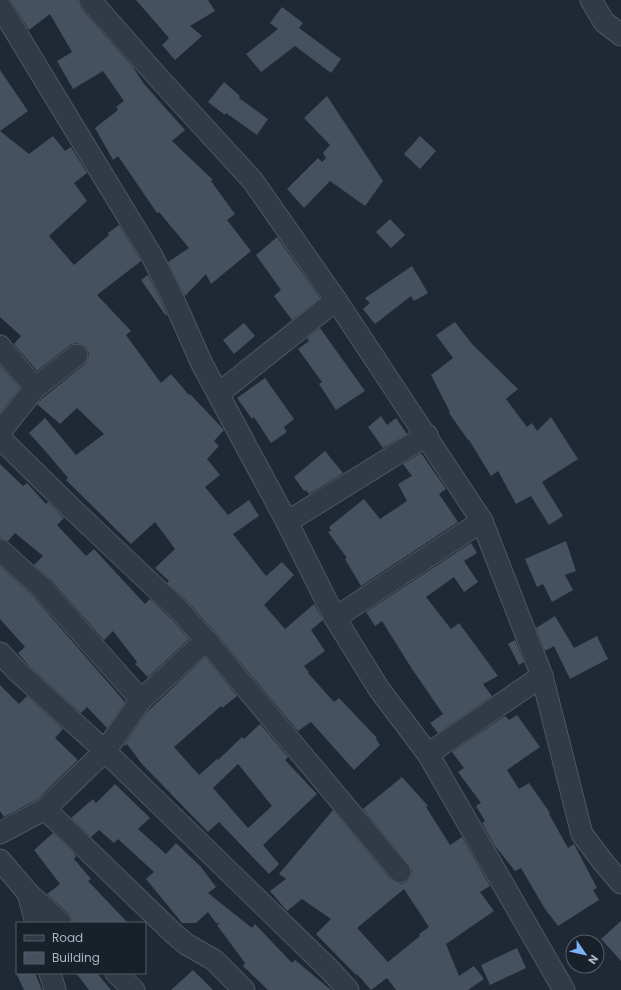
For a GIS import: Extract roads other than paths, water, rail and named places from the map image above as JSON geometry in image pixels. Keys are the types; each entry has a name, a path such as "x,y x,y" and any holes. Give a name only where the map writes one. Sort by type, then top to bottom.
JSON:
{"street":[{"path":"90,0 253,181 336,300 482,521 542,676 582,834 621,883"},
{"path":"591,0 604,22 621,35"},
{"path":"0,6 153,258 171,294 202,364 287,522 335,618 378,689 428,754 564,990"},
{"path":"218,394 336,300"},
{"path":"0,346 36,388"},
{"path":"0,432 36,388 77,355"},
{"path":"287,522 426,435"},
{"path":"0,438 179,610 206,640 400,872"},
{"path":"335,618 482,521"},
{"path":"0,550 41,587 141,700"},
{"path":"0,833 45,808 105,751 141,700 206,640"},
{"path":"0,653 17,671 105,751 331,971 348,990"},
{"path":"428,754 542,676"},
{"path":"45,808 173,933 186,944 214,960 244,990"},
{"path":"0,860 28,893 60,922"},
{"path":"28,893 36,922"},
{"path":"50,974 55,990"},
{"path":"117,974 134,990"}]}
